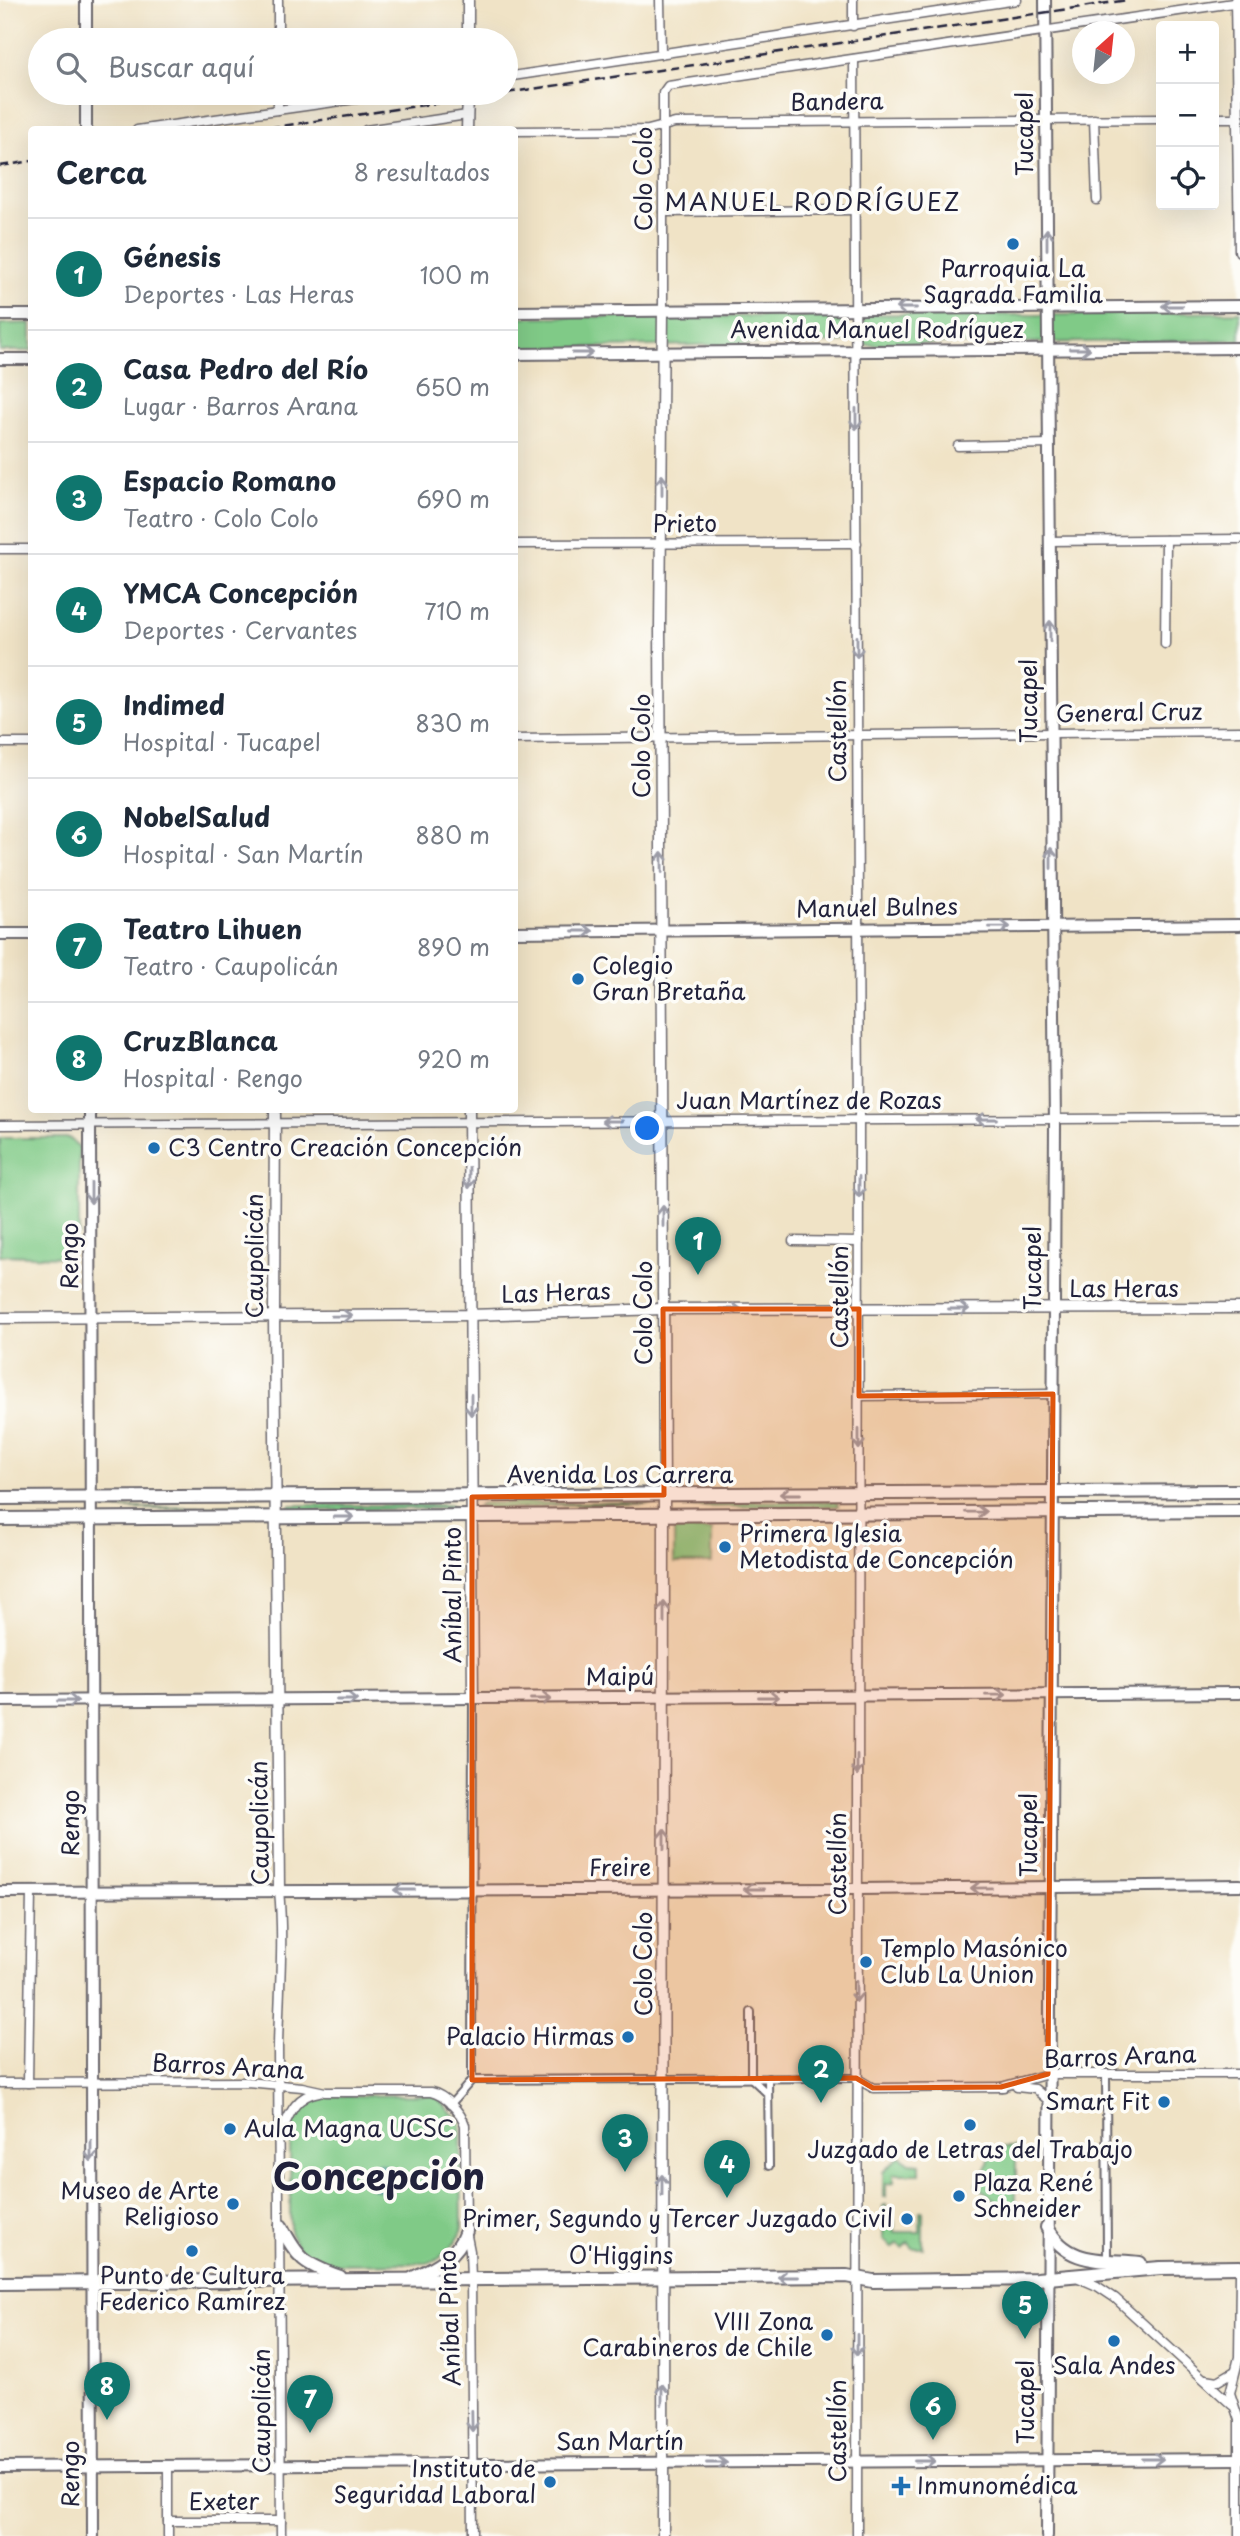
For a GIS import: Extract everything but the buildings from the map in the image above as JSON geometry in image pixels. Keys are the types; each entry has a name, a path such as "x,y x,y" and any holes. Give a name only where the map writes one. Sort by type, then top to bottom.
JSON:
{"main road":[{"path":"86,0 86,28"},
{"name":"Tucapel","path":"1045,0 1055,1118 1047,2536"},
{"path":"86,105 86,126"},
{"name":"Avenida Manuel Rodríguez","path":"518,312 1240,306"},
{"path":"0,315 28,315"},
{"name":"Avenida Manuel Rodríguez","path":"518,354 1240,348"},
{"path":"0,359 28,359"},
{"name":"Manuel Bulnes","path":"518,932 1240,925"},
{"path":"0,934 28,934"},
{"name":"Rengo","path":"90,1113 90,2282 93,2536"},
{"name":"Avenida Los Carrera","path":"0,1499 1240,1491"},
{"name":"Avenida Los Carrera","path":"0,1519 1240,1511"},
{"name":"Maipú","path":"0,1701 1240,1693"},
{"name":"Freire","path":"0,1892 1240,1885"},
{"path":"281,2226 301,2258 321,2270 350,2280"},
{"path":"1047,2227 1057,2241 1076,2255 1093,2262 1142,2263 1160,2268"},
{"path":"411,2279 450,2257 466,2231"},
{"name":"O'Higgins","path":"0,2283 857,2276 873,2281 1047,2278 1160,2268 1240,2267"},
{"name":"San Martín","path":"0,2467 1239,2459"}],"street":[{"path":"278,0 278,28"},
{"path":"468,0 468,28"},
{"path":"660,0 661,54"},
{"path":"853,0 853,26"},
{"path":"518,75 1017,0"},
{"path":"854,59 1238,1 1240,251"},
{"name":"Colo Colo","path":"663,2536 664,1495 660,738 665,90 672,85 854,59"},
{"name":"Castellón","path":"854,59 859,1119 857,2536"},
{"path":"278,105 278,110"},
{"path":"165,126 313,105"},
{"path":"467,105 467,126"},
{"path":"388,126 467,115"},
{"path":"1219,118 1239,118"},
{"path":"1094,119 1097,200"},
{"name":"Bandera","path":"518,131 648,130 675,123 1156,119"},
{"path":"663,212 855,210"},
{"path":"958,446 1048,444"},
{"path":"1049,541 1240,539"},
{"path":"1165,644 1166,540"},
{"name":"Prieto","path":"518,544 857,543"},
{"path":"0,549 28,549"},
{"name":"General Cruz","path":"518,739 1240,731"},
{"path":"0,743 28,743"},
{"name":"Caupolicán","path":"275,1113 274,1317 279,1890 282,1934 278,2046 281,2136 281,2536"},
{"name":"Aníbal Pinto","path":"468,1113 473,1699 472,2080"},
{"name":"Juan Martínez de Rozas","path":"0,1125 1240,1118"},
{"path":"793,1241 859,1242"},
{"name":"Las Heras","path":"0,1318 470,1315 663,1309 1240,1308"},
{"path":"859,1396 1053,1394"},
{"path":"28,2083 30,1892"},
{"path":"751,2012 751,2078 768,2094"},
{"path":"1106,2073 1107,2261"},
{"name":"Barros Arana","path":"1001,2087 1048,2074 1240,2074"},
{"path":"768,2078 769,2166"},
{"path":"450,2105 472,2080 856,2078 873,2088"},
{"name":"Barros Arana","path":"0,2083 247,2082 325,2092 431,2092 450,2105"},
{"name":"Barros Arana","path":"873,2088 1030,2087 1048,2100"},
{"path":"856,2103 862,2094 873,2088"},
{"path":"281,2136 297,2102 310,2094 325,2092"},
{"name":"Aníbal Pinto","path":"450,2105 462,2117 465,2125 466,2231 471,2279 473,2536"},
{"path":"1239,2536 1238,2420 1230,2390 1239,2357 1240,2273"},
{"path":"1069,2275 1110,2294 1237,2409"},
{"path":"1206,2379 1218,2381 1236,2370"},
{"name":"Exeter","path":"168,2467 168,2536"},
{"name":"Exeter","path":"168,2521 281,2521"}],"highlighted area":[{"path":"663,1309 859,1309 859,1396 1053,1394 1048,2074 1001,2087 873,2088 856,2078 472,2080 472,1497 664,1495"}],"green space":[{"path":"1240,312 1240,340 863,345 864,314"},
{"path":"843,316 845,342 518,349 518,317"},
{"path":"28,323 28,351 0,351 0,324"},
{"path":"0,1138 69,1138 79,1147 79,1235 65,1235 64,1257 0,1255"},
{"path":"837,1501 838,1506 685,1507 682,1502"},
{"path":"653,1502 520,1509 477,1508 482,1503"},
{"path":"263,1503 267,1506 265,1509 100,1509 201,1507"},
{"path":"291,1505 450,1505 453,1508 292,1511 288,1508"},
{"path":"674,1530 712,1530 712,1563 674,1563"},
{"path":"431,2095 440,2100 461,2123 462,2228 453,2245 439,2258 427,2263 322,2264 300,2253 290,2232 290,2124 302,2102 314,2096"},
{"path":"992,2147 1016,2147 1016,2211 1013,2214 976,2185 987,2167"},
{"path":"900,2156 910,2163 920,2164 920,2174 894,2174 894,2183 886,2184 886,2197 883,2197 883,2172"},
{"path":"886,2205 886,2220 894,2221 895,2232 920,2232 920,2211 923,2211 923,2248 913,2248 908,2242 902,2248 897,2243 892,2248 883,2239 883,2206"}],"water":[{"path":"379,2164 388,2168 392,2177 388,2186 379,2190 370,2186 366,2177 370,2168"}],"railway":[{"path":"518,91 1128,0"},
{"path":"281,126 424,105"},
{"path":"0,166 28,162"}],"place":[{"name":"Parroquia La Sagrada Familia","path":"1013,244"},
{"name":"Colegio Gran Bretaña","path":"578,979"},
{"name":"C3 Centro Creación Concepción","path":"154,1148"},
{"name":"Génesis","path":"698,1275"},
{"name":"Primera Iglesia Metodista de Concepción","path":"725,1547"},
{"name":"Templo Masónico Club La Union","path":"866,1962"},
{"name":"Palacio Hirmas","path":"628,2037"},
{"name":"Smart Fit","path":"1164,2102"},
{"name":"Casa Pedro del Río","path":"821,2103"},
{"name":"Juzgado de Letras del Trabajo","path":"970,2125"},
{"name":"Aula Magna UCSC","path":"230,2129"},
{"name":"Espacio Romano","path":"625,2172"},
{"name":"Plaza René Schneider","path":"959,2196"},
{"name":"YMCA Concepción","path":"727,2198"},
{"name":"Museo de Arte Religioso","path":"233,2204"},
{"name":"Primer, Segundo y Tercer Juzgado Civil","path":"907,2219"},
{"name":"Punto de Cultura Federico Ramírez","path":"192,2251"},
{"name":"VIII Zona Carabineros de Chile","path":"827,2335"},
{"name":"Indimed","path":"1025,2339"},
{"name":"Sala Andes","path":"1114,2341"},
{"name":"CruzBlanca","path":"107,2420"},
{"name":"Teatro Lihuen","path":"310,2433"},
{"name":"NobelSalud","path":"933,2440"},
{"name":"Instituto de Seguridad Laboral","path":"550,2482"},
{"name":"Inmunomédica","path":"901,2486"}],"district":[{"name":"MANUEL RODRÍGUEZ","path":"813,203"},
{"name":"Concepción","path":"379,2177"}]}
